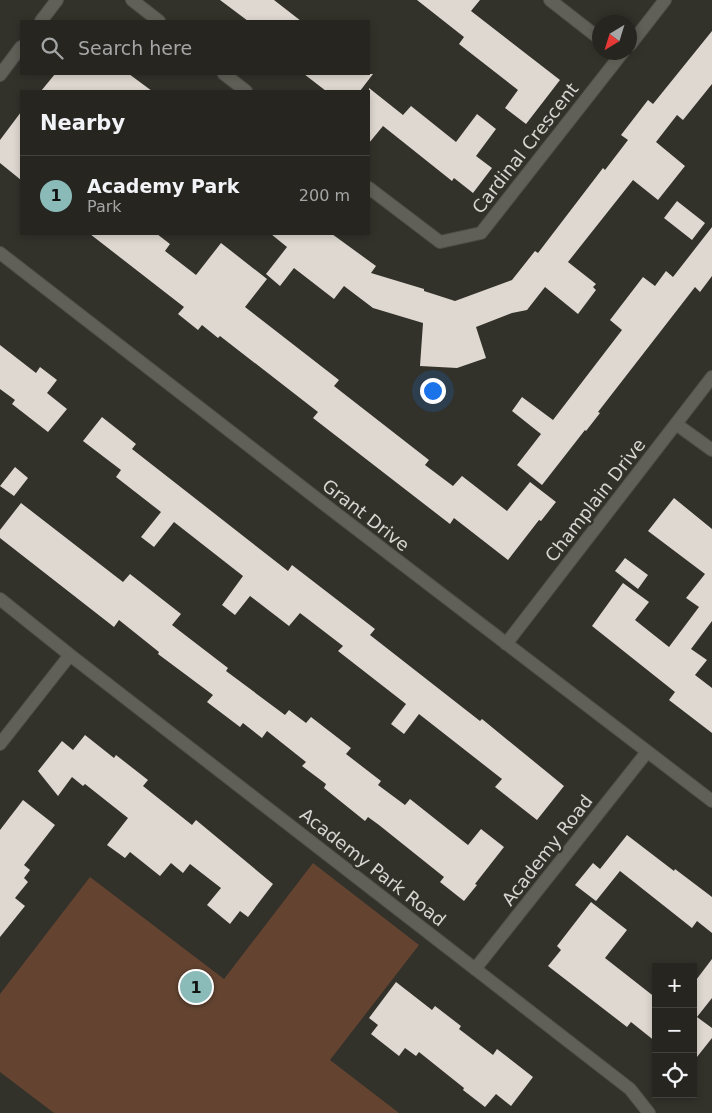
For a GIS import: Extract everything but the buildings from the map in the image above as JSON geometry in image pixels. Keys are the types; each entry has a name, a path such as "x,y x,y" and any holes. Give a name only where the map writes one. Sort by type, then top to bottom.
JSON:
{"street":[{"path":"42,20 58,0"},
{"path":"132,0 158,20"},
{"path":"550,0 592,33"},
{"path":"637,36 666,0"},
{"path":"0,74 20,48"},
{"name":"Cardinal Crescent","path":"370,189 440,242 481,232 615,60"},
{"path":"225,75 245,90"},
{"name":"Grant Drive","path":"0,253 712,801"},
{"name":"Champlain Drive","path":"506,644 712,377"},
{"path":"676,424 712,450"},
{"name":"Academy Park Road","path":"0,599 630,1089 649,1113"},
{"path":"0,744 70,655"},
{"name":"Academy Road","path":"475,969 647,752"}],"shaded area":[{"path":"313,863 419,945 330,1060 399,1113 54,1113 0,1072 0,994 90,877 224,979"}],"place":[{"name":"Academy Park","path":"196,987"}]}
